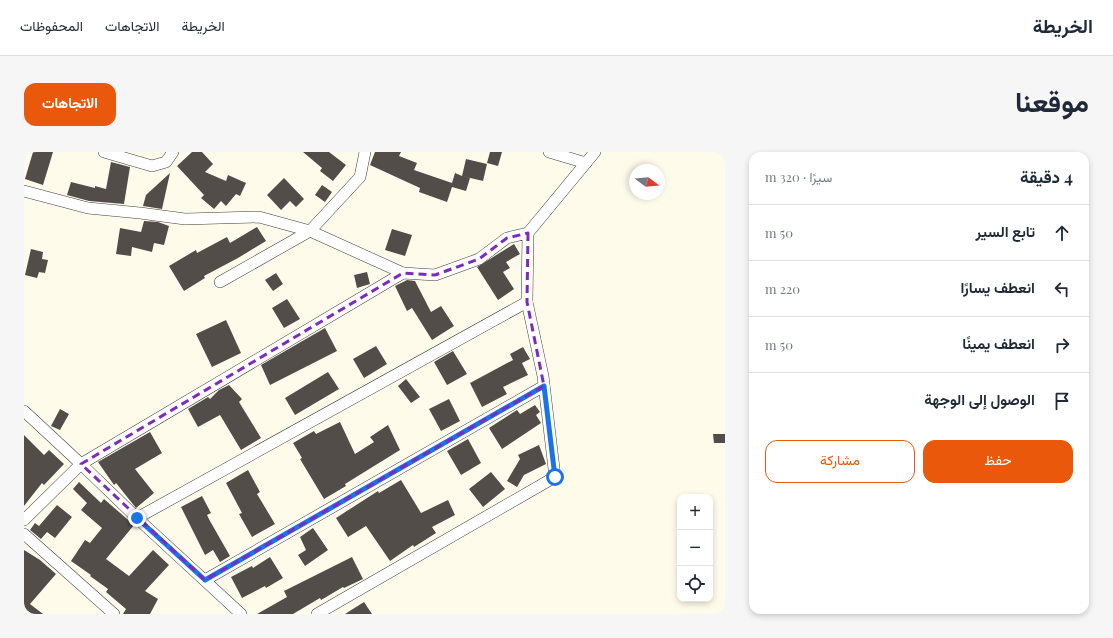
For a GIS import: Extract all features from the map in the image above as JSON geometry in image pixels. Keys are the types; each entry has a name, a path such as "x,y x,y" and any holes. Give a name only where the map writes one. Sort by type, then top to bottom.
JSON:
{"street":[{"path":"105,152 152,166 166,162 174,152"},
{"path":"220,282 310,231 360,177 365,152"},
{"path":"549,152 586,163"},
{"path":"24,191 88,208 185,219 259,217 310,231 403,273 434,275 479,259 507,238 528,233 595,152"},
{"path":"317,614 555,477 544,386 526,302 528,233"},
{"path":"24,520 81,464 403,273"},
{"path":"137,518 526,302"},
{"path":"205,580 544,386"},
{"path":"24,411 241,614"},
{"path":"24,534 114,614"}],"highlighted area":[{"path":"528,233 527,302 544,386 205,580 81,464 403,273 435,275 479,259 507,238"}],"building":[{"path":"33,152 53,152 43,185 25,179"},
{"path":"192,152 202,152 213,164 205,172 226,181 228,175 246,183 240,196 236,194 226,206 221,201 214,209 201,198 204,195 177,166"},
{"path":"303,152 329,152 346,165 333,181 320,171 322,168"},
{"path":"375,152 401,152 399,156 417,163 414,170 452,183 455,173 470,178 466,191 452,187 447,202 419,192 420,188 370,165"},
{"path":"490,152 502,152 498,166 487,163"},
{"path":"466,159 487,164 483,181 462,176"},
{"path":"111,162 130,167 124,204 89,201 67,195 71,182 106,189"},
{"path":"170,173 162,209 143,206 146,195"},
{"path":"284,178 304,199 296,207 290,201 281,210 267,195"},
{"path":"322,185 332,192 325,202 315,195"},
{"path":"144,221 158,222 169,226 164,245 154,243 152,252 132,247 131,256 116,254 120,228 141,232"},
{"path":"257,227 266,241 204,276 205,278 184,291 169,266 196,250 197,253 227,237 230,243"},
{"path":"392,229 412,235 405,256 385,250"},
{"path":"514,244 520,254 506,262 510,268 503,272 514,289 498,300 477,267"},
{"path":"31,249 43,252 42,259 48,260 45,273 39,272 37,278 25,275"},
{"path":"367,272 370,284 357,288 354,275"},
{"path":"276,273 283,284 273,291 265,280"},
{"path":"407,280 415,281 431,312 441,306 454,326 432,340 412,308 407,311 395,286"},
{"path":"287,299 300,319 284,328 272,308"},
{"path":"226,320 241,353 212,367 196,334"},
{"path":"325,328 337,351 270,385 261,365"},
{"path":"376,346 387,364 364,378 353,359"},
{"path":"523,347 530,359 522,363 528,375 503,387 507,394 482,407 470,383 513,360 510,354"},
{"path":"453,351 467,374 447,385 434,362"},
{"path":"328,372 339,389 295,415 285,398"},
{"path":"406,379 420,397 411,403 398,386"},
{"path":"229,385 242,399 239,402 261,438 241,450 220,415 198,427 188,409 208,397 210,399 219,390"},
{"path":"449,399 460,421 441,431 429,409"},
{"path":"535,405 540,412 536,415 541,423 502,449 489,428 517,410 520,414"},
{"path":"60,409 69,414 60,430 51,426"},
{"path":"340,422 355,454 374,442 370,437 388,425 400,450 345,484 346,486 324,499 300,459 302,458 293,443 314,431 316,434"},
{"path":"150,432 162,453 135,469 154,493 136,508 116,483 114,485 98,462"},
{"path":"713,434 725,434 725,443 714,443"},
{"path":"24,435 44,455 49,450 64,464 44,485 42,483 24,506"},
{"path":"468,439 481,463 461,475 447,451"},
{"path":"539,445 546,464 524,475 517,487 507,481 520,459 518,455"},
{"path":"248,470 260,492 257,494 275,524 252,537 239,514 242,513 226,483"},
{"path":"491,472 505,489 483,507 469,489"},
{"path":"401,480 421,513 448,500 455,515 432,527 436,533 414,547 413,545 390,561 366,526 348,537 336,518 378,491 379,493"},
{"path":"79,482 101,503 104,499 134,525 106,559 129,576 153,550 169,565 145,591 158,599 150,614 123,614 126,609 106,592 108,589 71,561 85,540 90,543 102,528 81,510 87,503 73,489"},
{"path":"202,496 211,513 207,515 230,556 220,562 213,550 205,555 181,507"},
{"path":"57,505 72,517 55,538 47,532 41,539 30,530 35,523 39,526"},
{"path":"313,528 328,550 305,566 298,555 306,550 300,537"},
{"path":"24,550 40,560 56,574 30,604 43,614 24,614"},
{"path":"270,557 283,578 266,588 265,586 242,598 231,577 252,566 253,568"},
{"path":"352,557 363,579 344,588 343,587 321,600 320,598 293,614 257,614 287,597 284,591"},
{"path":"364,602 372,614 345,614"}],"route":[{"path":"137,518 205,580 544,386 555,477"}]}
